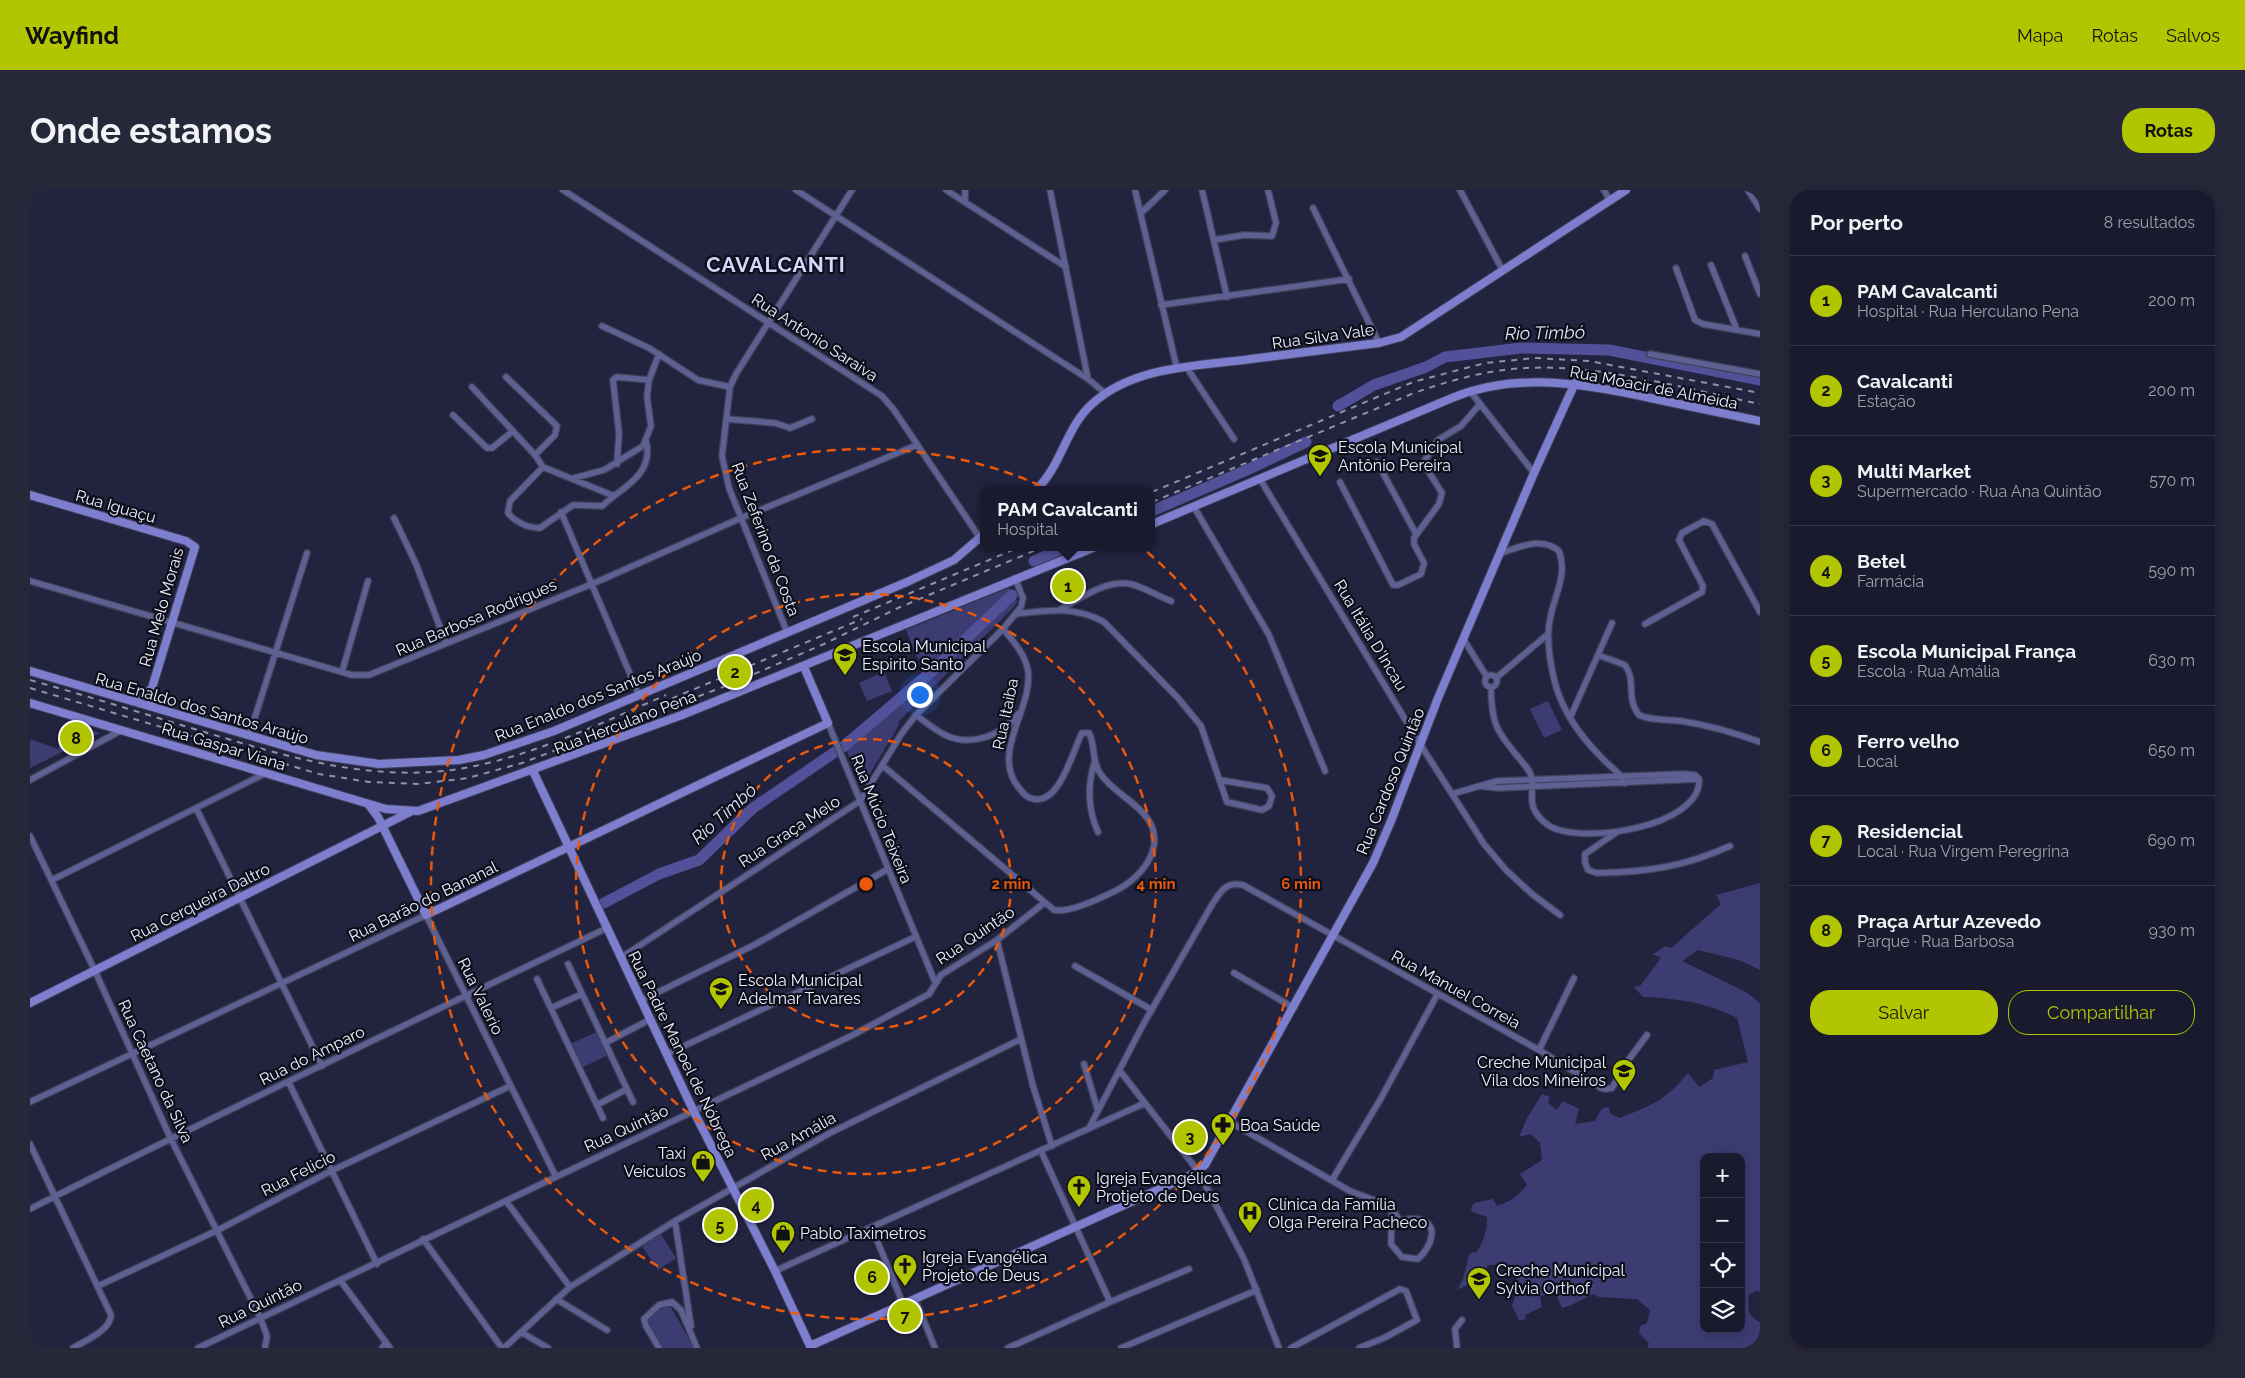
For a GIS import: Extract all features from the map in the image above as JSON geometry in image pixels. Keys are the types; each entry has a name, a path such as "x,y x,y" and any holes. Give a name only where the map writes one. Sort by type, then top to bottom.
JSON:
{"main road":[{"name":"Rua Silva Vale","path":"1039,486 1053,470 1082,415 1105,393 1136,378 1177,369 1379,343 1407,334 1626,190"},
{"name":"Rua Moacir de Almeida","path":"1260,479 1470,391 1528,382 1575,383 1760,421"},
{"name":"Rua Cardoso Quintão","path":"1198,1171 1211,1158 1377,854 1420,744 1534,473 1575,383"},
{"path":"1155,523 1260,479"},
{"name":"Rua Iguaçu","path":"30,495 193,544"},
{"name":"Rua Enaldo dos Santos Araújo","path":"30,671 249,736 339,760 379,764 459,760 484,755 554,731 938,568 961,554 980,538"},
{"name":"Rua Melo Morais","path":"152,706 152,688 192,560 195,548 193,544"},
{"name":"Rua Herculano Pena","path":"411,812 425,809 533,771 804,667 1015,578 1086,551"},
{"name":"Rua Múcio Teixeira","path":"804,667 828,723"},
{"path":"132,701 146,694 152,688"},
{"name":"Rua Gaspar Viana","path":"30,703 386,810 411,812"},
{"name":"Rua Barão do Bananal","path":"426,915 828,723"},
{"name":"Rua Padre Manoel de Nóbrega","path":"533,771 694,1112 775,1270 811,1347"},
{"path":"368,804 382,826"},
{"name":"Rua Cerqueira Daltro","path":"30,1003 411,812"},
{"name":"Rua Valerio","path":"382,826 426,915"},
{"path":"811,1347 1198,1171"}],"street":[{"name":"Rua Antonio Saraiva","path":"563,190 882,396 894,410 980,533"},
{"path":"796,190 1088,379 1105,393"},
{"name":"Rua Zeferino da Costa","path":"787,632 722,466 730,387 852,190"},
{"path":"946,190 1066,267"},
{"path":"965,190 965,202"},
{"path":"1050,190 1088,379"},
{"path":"1136,190 1177,369"},
{"path":"1141,214 1165,190"},
{"path":"1202,190 1227,297"},
{"path":"1214,240 1244,235 1272,236 1276,223 1268,190"},
{"path":"1460,190 1503,271"},
{"path":"1604,190 1610,201"},
{"path":"1748,190 1760,208"},
{"path":"1314,208 1379,343"},
{"path":"1745,256 1760,294"},
{"path":"1711,265 1737,330"},
{"path":"1676,268 1695,320 1703,324 1760,334"},
{"path":"1161,305 1349,279"},
{"path":"602,326 659,354 698,380 730,387"},
{"path":"543,467 510,501 508,513 512,519 540,528 573,505 602,506 635,481 643,469 648,450 646,441 651,426 647,397 649,380 659,354"},
{"path":"1650,354 1760,374"},
{"path":"1187,368 1234,439"},
{"path":"506,377 557,426 555,436 535,455"},
{"path":"617,464 619,433 613,380 617,377 649,380"},
{"path":"472,388 535,455 543,467 574,478 614,496"},
{"path":"1470,391 1534,473"},
{"path":"1340,482 1393,585 1398,585 1421,574 1424,563 1414,544 1416,534 1442,496 1425,464 1427,456 1438,440 1456,430 1480,404"},
{"path":"453,416 486,448 492,448 513,432"},
{"path":"726,419 775,422 790,428 812,419"},
{"path":"574,478 604,470 617,464 646,441"},
{"name":"Rua Barbosa Rodrigues","path":"30,580 342,672 361,676 369,675 592,584 741,518 917,445"},
{"path":"1377,462 1416,534"},
{"name":"Rua Itália D'Incau","path":"1260,479 1420,744 1484,844 1506,870 1532,894 1560,915"},
{"path":"1194,507 1269,635 1325,771"},
{"path":"561,512 639,695"},
{"path":"394,518 416,564 446,643"},
{"path":"1645,624 1702,592 1702,586 1679,540 1682,533 1704,521 1712,524 1760,612"},
{"path":"1501,553 1539,543 1547,544 1559,551 1562,569 1548,634 1555,684 1570,718 1592,748 1622,776 1625,783"},
{"path":"249,736 307,554"},
{"path":"1015,578 1023,598 1021,607 1016,614"},
{"path":"342,672 368,581"},
{"path":"1061,609 1104,587 1125,583 1171,601"},
{"path":"1016,614 1061,609 1093,616 1104,622 1178,698 1201,726 1225,799 1229,803 1262,810 1269,806 1272,796 1267,788 1220,780"},
{"name":"Rua Graça Melo","path":"622,957 860,801 902,733 916,715 1016,614"},
{"path":"1570,718 1612,623"},
{"name":"Rua Itaiba","path":"1003,629 1024,658 1028,672 1028,688 1010,752 1009,765 1015,784 1027,797 1042,800 1054,793 1085,732 1089,733 1092,740 1094,764"},
{"path":"1496,678 1548,634"},
{"path":"1464,640 1487,677 1486,683 1491,687"},
{"path":"1598,655 1625,665 1630,671 1632,704 1639,715 1683,721 1760,742"},
{"path":"1487,677 1492,675 1496,678"},
{"path":"1491,687 1497,684 1496,678"},
{"path":"1491,687 1491,699 1498,732 1509,748 1528,768 1532,780 1531,803 1534,810 1550,826 1561,831 1583,834 1620,830 1663,820 1681,810 1695,794 1698,779"},
{"path":"916,715 946,736 965,740 985,738 1003,731 1020,713"},
{"name":"Rua Múcio Teixeira","path":"828,723 935,982"},
{"path":"30,780 122,730"},
{"path":"1094,764 1090,781 1090,806 1098,832"},
{"path":"882,765 1050,908 1062,910 1100,898 1119,889 1144,870 1152,850 1153,837 1148,820 1143,812 1112,786 1094,764"},
{"path":"52,880 266,773"},
{"path":"1452,794 1489,782 1692,774 1698,779"},
{"path":"1480,786 1492,788 1532,787 1698,779"},
{"path":"196,808 322,1066"},
{"path":"1620,830 1585,854 1588,870 1597,873 1655,871 1696,860 1730,846"},
{"name":"Rua Caetano da Silva","path":"30,836 95,971 170,1137 260,1317 267,1336 265,1348"},
{"path":"642,1000 756,944 888,869"},
{"name":"Rua Manuel Correia","path":"1152,1010 1220,891 1230,884 1243,885 1437,995 1539,1050 1606,1090 1614,1085 1624,1067 1647,1035"},
{"name":"Rua Quintão","path":"198,1348 260,1317 377,1264 423,1239 694,1112 853,1034 929,994 941,975 997,940 1044,903"},
{"name":"Rua Barão do Bananal","path":"30,1102 426,915"},
{"name":"Rua Valerio","path":"426,915 556,1177"},
{"name":"Rua do Amparo","path":"30,1209 170,1137 289,1083 607,928"},
{"path":"667,1054 915,937"},
{"path":"997,940 1033,1086 1052,1146"},
{"path":"568,964 633,1102"},
{"path":"1075,966 1152,1010 1089,1128"},
{"path":"1234,973 1294,1008"},
{"path":"1539,1050 1574,978"},
{"path":"537,979 603,1118"},
{"path":"551,1008 582,994"},
{"path":"1332,1180 1380,1100 1437,995"},
{"path":"605,1042 651,1020"},
{"name":"Rua Amália","path":"503,1348 570,1286 675,1221 830,1133 1021,1038"},
{"path":"1084,1064 1098,1111"},
{"path":"1120,1071 1198,1171 1236,1242 1279,1348"},
{"path":"289,1083 330,1171 377,1264"},
{"name":"Rua Felicio","path":"98,1286 218,1230 330,1171 510,1086"},
{"path":"597,1105 627,1090"},
{"path":"775,1270 872,1228 1145,1103"},
{"path":"1230,1122 1350,1191 1392,1208 1399,1220 1414,1218 1422,1220 1432,1232 1431,1246 1418,1259 1402,1257 1392,1244 1392,1208"},
{"path":"30,1144 109,1306 111,1315 109,1324 73,1348"},
{"path":"1041,1151 1110,1302"},
{"path":"506,1201 570,1286"},
{"path":"675,1221 696,1348"},
{"path":"872,1228 903,1304"},
{"path":"423,1239 503,1348"},
{"path":"1008,1348 1189,1269"},
{"path":"340,1280 390,1348"},
{"path":"1291,1348 1400,1289 1406,1291 1416,1320 1384,1338 1359,1348"},
{"path":"1121,1348 1257,1290"},
{"path":"556,1299 607,1330"},
{"path":"915,1299 935,1348"},
{"path":"659,1348 644,1321 648,1314 659,1305 672,1302 676,1305 692,1333"},
{"path":"1458,1348 1455,1329 1462,1320"},
{"path":"521,1332 548,1348"},
{"path":"382,1348 386,1342"}],"shaded area":[{"path":"1008,588 1015,592 1017,602 1014,607 899,721 898,727 866,780 860,783 842,740 928,671 917,657 906,630"},
{"path":"884,672 892,691 867,701 859,683"},
{"path":"1548,701 1562,730 1544,738 1530,709"},
{"path":"68,721 100,733 30,768 30,739 58,749"},
{"path":"1760,883 1760,970 1739,960 1698,950 1682,961 1746,992 1760,1003 1760,1292 1758,1290 1749,1295 1748,1304 1749,1311 1753,1317 1760,1322 1760,1348 1647,1348 1649,1343 1639,1333 1640,1326 1647,1323 1650,1310 1637,1299 1599,1297 1593,1294 1562,1308 1555,1293 1540,1296 1542,1307 1525,1315 1526,1319 1519,1321 1512,1305 1518,1287 1516,1278 1503,1264 1488,1265 1481,1278 1457,1290 1463,1279 1469,1255 1472,1252 1476,1253 1486,1231 1487,1217 1472,1212 1471,1208 1474,1203 1493,1199 1497,1206 1514,1198 1527,1185 1520,1174 1542,1160 1540,1143 1531,1134 1519,1137 1527,1118 1542,1094 1550,1097 1548,1103 1557,1110 1563,1101 1579,1109 1575,1124 1595,1121 1600,1111 1606,1107 1609,1107 1610,1113 1619,1118 1640,1110 1665,1096 1688,1073 1699,1087 1713,1078 1714,1070 1748,1062 1737,1018 1692,1002 1643,997 1634,987 1640,986 1661,958 1653,954 1666,946 1671,948 1721,904 1716,895"},
{"path":"597,1032 608,1055 581,1068 570,1044"},
{"path":"659,1231 676,1258 658,1270 640,1243"},
{"path":"669,1304 694,1348 662,1348 645,1318"}],"waterway":[{"name":"Rio Timbó","path":"1338,406 1374,385 1426,367 1445,357 1521,348 1609,350 1760,380"},
{"name":"Rio Timbó","path":"1155,510 1306,442"},
{"name":"Rio Timbó","path":"1034,561 1057,551"},
{"name":"Rio Timbó","path":"843,747 932,671 1012,595"},
{"name":"Rio Timbó","path":"604,903 659,874 699,860 753,808 835,752"}],"railway":[{"path":"1155,491 1413,382 1485,363 1535,358 1589,361 1760,393"},
{"path":"1155,501 1414,393 1483,373 1526,368 1584,370 1643,379 1760,404"},
{"path":"853,617 1010,551"},
{"path":"30,688 319,774 369,782 419,784 468,778 522,763 731,684 824,644 898,608 1033,551"},
{"path":"661,703 862,619"},
{"path":"30,680 276,753 342,767 408,773 475,766 524,753 596,726 666,695"}],"place":[{"name":"Escola Municipal Antônio Pereira","path":"1320,477"},
{"name":"PAM Cavalcanti","path":"1068,586"},
{"name":"Cavalcanti","path":"735,672"},
{"name":"Escola Municipal Espirito Santo","path":"845,676"},
{"name":"Praça Artur Azevedo","path":"76,738"},
{"name":"Escola Municipal Adelmar Tavares","path":"721,1010"},
{"name":"Creche Municipal Vila dos Mineiros","path":"1624,1092"},
{"name":"Multi Market","path":"1190,1137"},
{"name":"Boa Saúde","path":"1223,1146"},
{"name":"Taxi Veiculos","path":"703,1183"},
{"name":"Betel","path":"756,1205"},
{"name":"Igreja Evangélica Protjeto de Deus","path":"1079,1208"},
{"name":"Escola Municipal França","path":"720,1225"},
{"name":"Clínica da Família Olga Pereira Pacheco","path":"1250,1234"},
{"name":"Pablo Taximetros","path":"783,1254"},
{"name":"Ferro velho","path":"872,1277"},
{"name":"Igreja Evangélica Projeto de Deus","path":"905,1287"},
{"name":"Creche Municipal Sylvia Orthof","path":"1479,1300"},
{"name":"Residencial","path":"905,1316"}],"district":[{"name":"CAVALCANTI","path":"776,265"}]}
